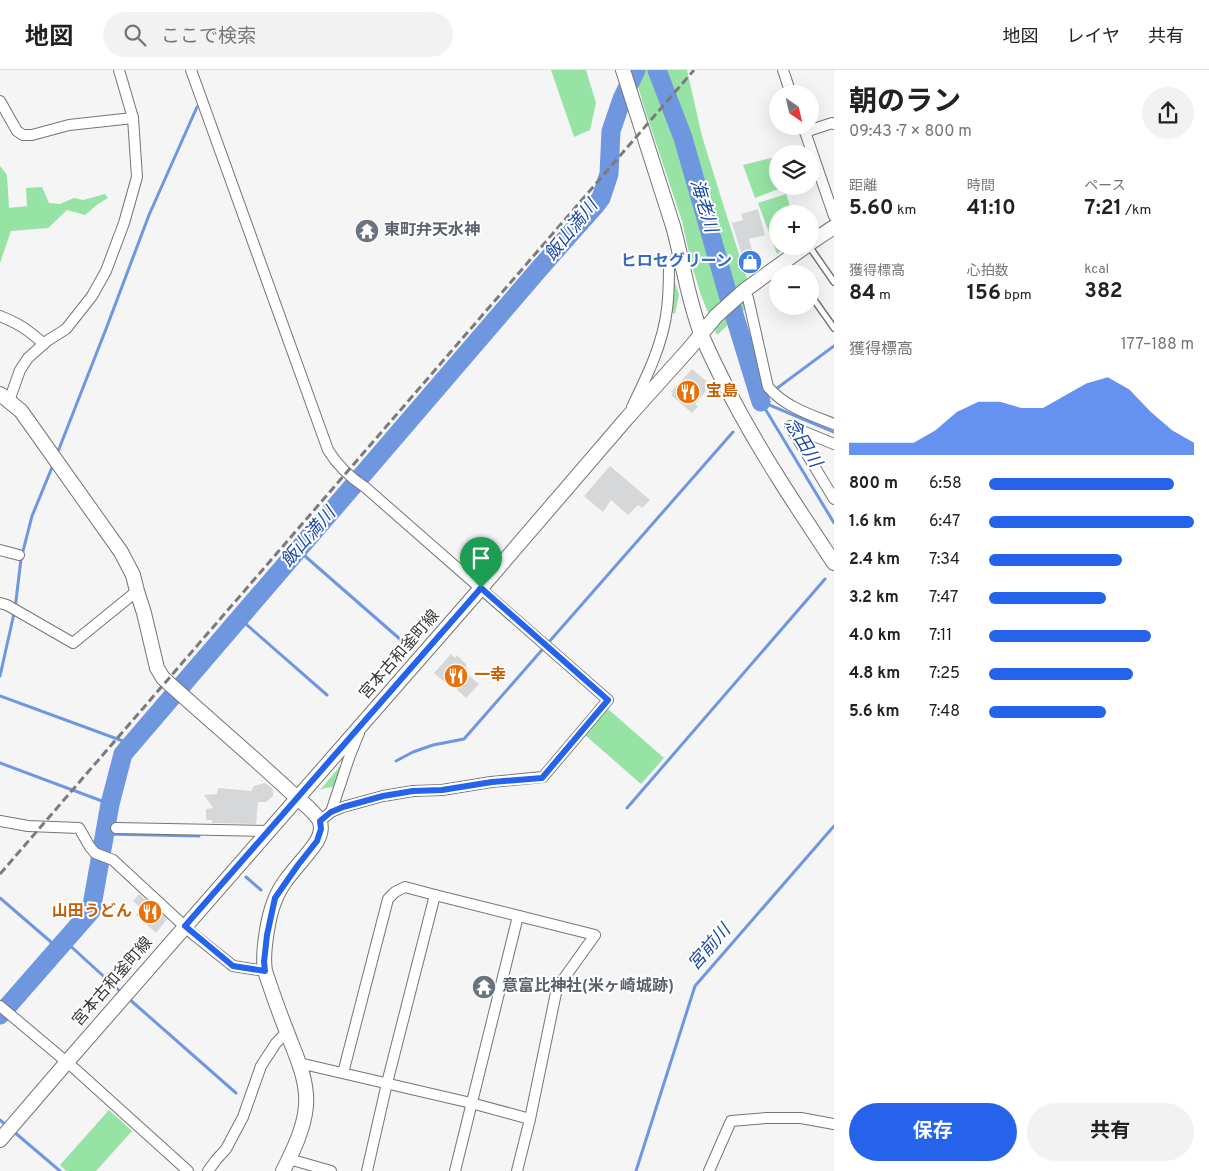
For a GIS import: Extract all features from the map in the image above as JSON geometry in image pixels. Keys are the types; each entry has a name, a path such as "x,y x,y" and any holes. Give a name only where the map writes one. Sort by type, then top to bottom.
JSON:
{"street":[{"path":"119,70 133,118 137,177 124,223 106,271 92,296 66,329 28,358 4,397 21,411 121,552 132,575 144,613 157,668 163,678 297,798 328,812 360,802 413,791 442,790 492,782 542,778 608,700 333,459 328,450 191,70"},
{"path":"783,70 788,85"},
{"path":"624,74 673,226 693,310 701,334 719,374 745,422 834,563"},
{"path":"0,101 17,131 32,136 70,125 133,118"},
{"path":"819,126 834,124"},
{"path":"806,135 834,216"},
{"name":"宮本古和釜町線","path":"819,237 834,227"},
{"name":"宮本古和釜町線","path":"0,1140 723,309 744,296 794,255"},
{"path":"627,418 647,376 662,332 667,310 669,262"},
{"path":"744,296 768,387 775,396 794,408 834,424"},
{"path":"0,316 16,322 44,344"},
{"path":"834,444 790,426 834,499"},
{"path":"0,550 19,555"},
{"path":"0,603 7,605 73,643 137,591"},
{"path":"331,1171 286,1165 303,1123 306,1106 304,1081 265,971 264,962 267,935 275,898 317,841 357,737 367,718"},
{"path":"0,822 28,826 79,828 95,852 113,860 185,926 233,966 265,971"},
{"path":"116,828 269,831"},
{"path":"343,1073 388,899 395,892 405,887 595,935 557,988 530,1119 517,1171"},
{"path":"367,1171 435,895"},
{"path":"455,1171 518,916"},
{"path":"0,1006 67,1062 188,1171"},
{"path":"208,1171 226,1149 243,1118 267,1055 287,1032"},
{"path":"299,1063 471,1103 530,1119"},
{"path":"709,1171 731,1120 801,1118 834,1124"}],"lane":[{"path":"815,255 834,282"},
{"path":"786,261 789,265"},
{"path":"819,307 834,328"}],"green space":[{"path":"551,70 586,70 596,103 590,130 574,137"},
{"path":"633,70 687,70 702,136 754,301 717,335 701,295 692,266 682,221"},
{"path":"769,158 769,193 755,198 743,165"},
{"path":"0,166 7,175 9,208 27,206 26,188 42,187 49,203 60,204 74,198 83,200 105,194 108,198 85,215 67,210 48,228 11,231 0,263"},
{"path":"786,195 790,205 769,205 769,233 758,203"},
{"path":"672,273 679,295 675,314 669,311"},
{"path":"608,709 664,758 641,784 585,735"},
{"path":"341,765 334,787 320,790"},
{"path":"109,1110 132,1131 96,1171 66,1171 60,1165"}],"building":[{"path":"758,209 765,235 749,239 757,269 748,276 732,223 743,220 741,214"},
{"path":"692,369 711,385 695,404 698,406 692,413 671,395 673,393 671,392"},
{"path":"610,466 650,500 642,508 638,505 628,515 611,500 603,512 584,496"},
{"path":"451,654 455,658 457,655 467,665 464,671 479,684 466,698 450,683 448,685 434,673"},
{"path":"264,783 273,790 273,796 266,802 258,802 256,824 212,823 212,820 206,820 206,809 213,808 204,795 217,794 218,788 251,791 254,786"},
{"name":"山田うどん","path":"139,894 167,919 156,933 136,915 142,909 133,901"},
{"path":"478,980 494,984 492,993 476,989"}],"waterway":[{"name":"飯山満川","path":"0,1015 91,911 110,804 123,754 595,206 601,198 609,174 611,131 622,99 636,70"},
{"name":"海老川","path":"657,70 683,138 761,402"},
{"path":"57,454 149,215 197,107"},
{"path":"761,400 834,346"},
{"name":"念田川","path":"761,402 834,523"},
{"path":"762,402 834,432"},
{"path":"396,761 413,752 433,745 464,739 733,432"},
{"path":"0,676 15,609 21,559 32,516 53,465"},
{"path":"298,550 409,647"},
{"path":"627,808 825,579"},
{"path":"239,618 327,695"},
{"path":"0,696 131,744"},
{"path":"0,763 110,804"},
{"name":"宮前川","path":"636,1171 695,986 834,826"},
{"path":"104,834 199,836"},
{"path":"246,877 261,890"},
{"path":"0,898 58,948"},
{"path":"65,941 123,994"},
{"path":"128,998 236,1093"},
{"path":"0,1120 8,1127"},
{"path":"13,1131 60,1171"}],"railway":[{"path":"0,874 694,70"}],"place":[{"name":"東町弁天水神","path":"367,231"},
{"name":"ヒロセグリーン","path":"750,262"},
{"name":"宝島","path":"688,392"},
{"name":"一幸","path":"456,676"},
{"name":"山田うどん","path":"150,912"},
{"name":"意富比神社(米ヶ崎城跡)","path":"484,987"}],"route":[{"path":"481,588 608,700 542,778 492,782 442,790 413,791 383,796 331,812 320,821 321,829 317,841 275,898 267,935 265,971 233,966 185,926 481,588"}]}
